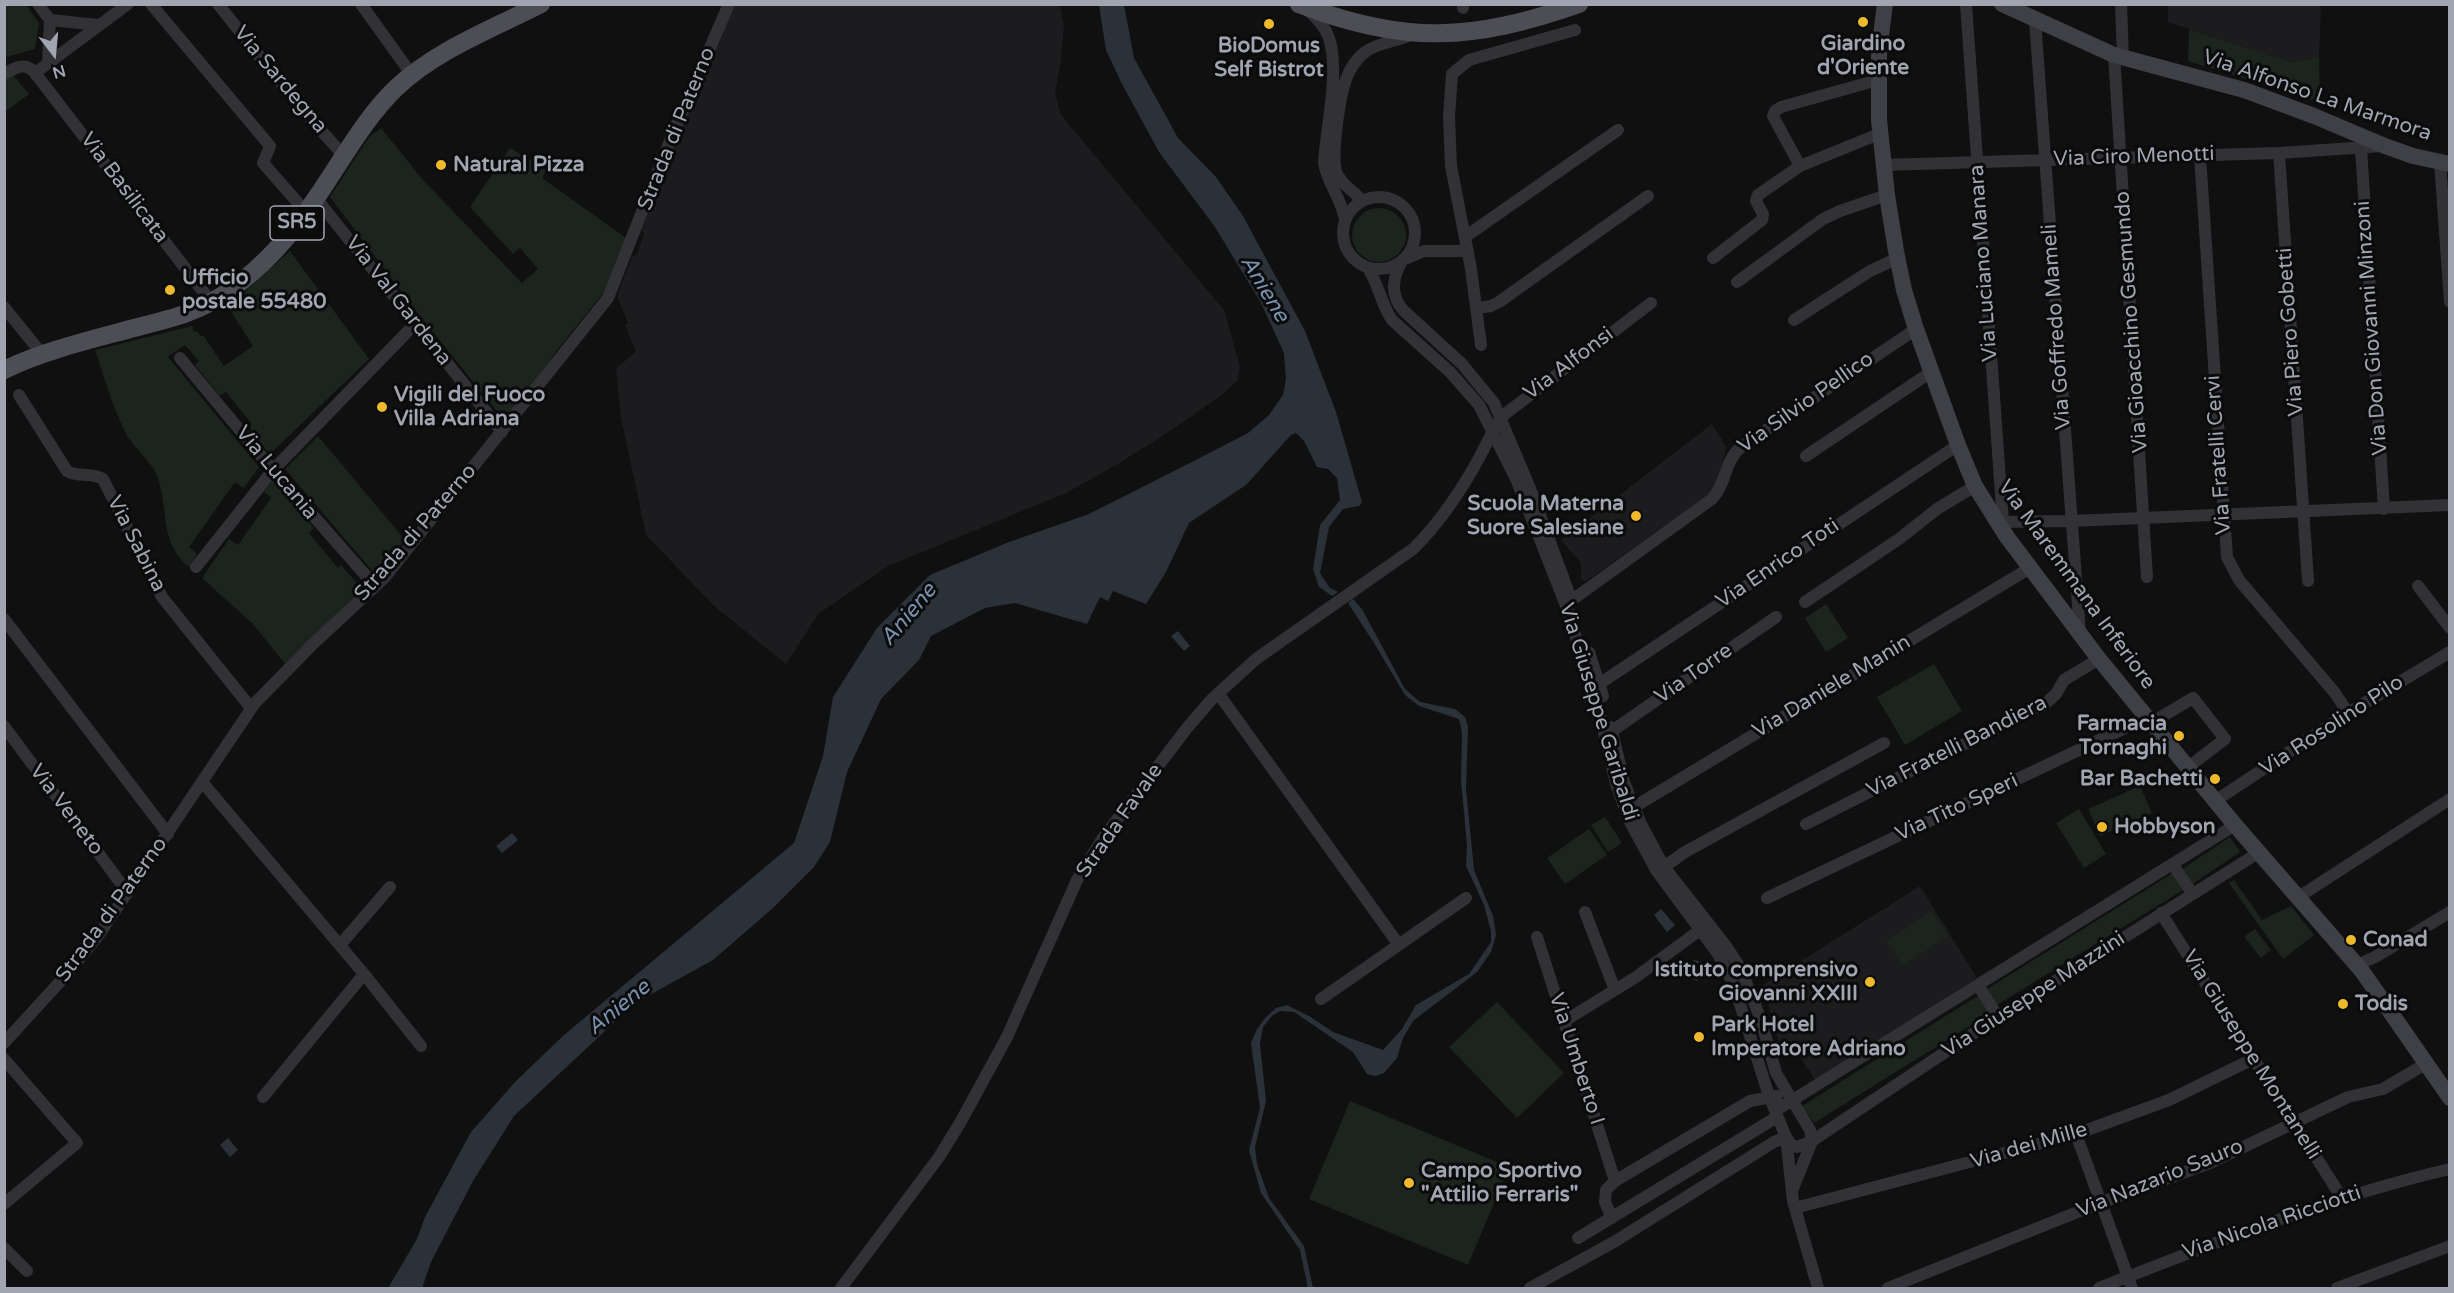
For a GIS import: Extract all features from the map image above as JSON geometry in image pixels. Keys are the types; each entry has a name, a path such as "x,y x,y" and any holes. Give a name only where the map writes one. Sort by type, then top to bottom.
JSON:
{"main road":[{"name":"SR5","path":"4,370 42,354 192,312 212,303 238,285 267,258 311,205 343,155 378,107 412,75 464,42 541,4"},
{"path":"1301,5 1361,24 1413,33 1437,34 1485,31 1527,21 1579,4"},
{"name":"Via Maremmana Inferiore","path":"1885,4 1878,80 1880,134 1887,195 1898,258 1906,298 1916,329 1958,445 1976,486 2030,568 2148,721 2258,853 2356,965 2450,1098"},
{"name":"Via Alfonso La Marmora","path":"2002,4 2118,56 2244,90 2385,146 2413,156 2445,163"}],"street":[{"path":"38,4 50,20 48,63"},
{"path":"4,74 22,66 30,68 35,73 128,4"},
{"name":"Via Val Gardena","path":"151,4 270,146 263,163 311,205 415,324 502,432"},
{"name":"Via Sardegna","path":"218,4 301,108 343,155"},
{"path":"362,4 412,75"},
{"name":"Strada di Paterno","path":"4,1043 67,974 128,893 251,708 314,643 375,586 502,432 581,329 608,298 673,133 729,4"},
{"name":"Via Luciano Manara","path":"1966,4 2000,522"},
{"name":"Via Gioacchino Gesmundo","path":"2121,4 2118,56 2121,158 2148,577"},
{"path":"1301,5 1322,24 1332,50 1333,69 1324,163 1343,207 1346,220"},
{"path":"50,20 99,25"},
{"name":"Via Goffredo Mameli","path":"2035,20 2080,633"},
{"path":"1481,345 1478,308 1451,166 1449,117 1452,74 1469,60 1575,30"},
{"path":"1362,201 1339,177 1334,161 1342,92 1350,71 1364,53 1413,33"},
{"name":"Via Basilicata","path":"35,73 212,303"},
{"path":"1800,166 1774,121 1775,111 1878,80"},
{"path":"1465,237 1618,130"},
{"path":"1713,258 1762,220 1763,214 1756,201 1758,195 1800,166 1880,134"},
{"name":"Via Ciro Menotti","path":"1883,165 2200,156 2385,146"},
{"name":"Via Don Giovanni Minzoni","path":"2361,148 2384,508"},
{"name":"Via Piero Gobetti","path":"2279,153 2308,581"},
{"name":"Via Fratelli Cervi","path":"2200,156 2226,553 2234,574 2335,693 2348,713"},
{"path":"2445,163 2450,302"},
{"path":"1737,282 1823,219 1887,195"},
{"path":"1478,308 1499,302 1647,196"},
{"path":"1429,251 1419,242 1410,214 1396,201 1374,197 1362,201 1355,206 1346,220 1343,231 1344,243 1349,254 1368,268 1386,269 1429,251 1468,251"},
{"path":"1404,260 1410,252 1416,235"},
{"path":"1794,320 1870,271 1898,258"},
{"name":"Via Giuseppe Garibaldi","path":"1404,260 1398,269 1393,287 1400,307 1477,379 1502,418 1572,600 1599,684 1624,782 1634,807 1664,867 1726,946 1741,969 1761,1020 1772,1061 1780,1082 1790,1098"},
{"name":"Via Giuseppe Garibaldi","path":"1368,268 1377,282 1385,309 1392,320 1460,383 1479,405 1525,499 1565,603 1598,707 1616,784 1625,809 1656,870 1723,962 1734,985 1769,1096 1786,1137 1795,1208 1818,1288"},
{"name":"Via Alfonsi","path":"1492,430 1517,403 1651,303"},
{"path":"4,307 42,354"},
{"path":"196,567 273,470 415,324"},
{"name":"Via Silvio Pellico","path":"1572,600 1712,499 1721,485 1730,458 1741,447 1916,329"},
{"name":"Via Lucania","path":"180,358 273,470 375,586"},
{"path":"1806,456 1931,372"},
{"name":"Via Sabina","path":"20,395 67,471 75,475 98,476 104,480 162,597 251,708"},
{"name":"Strada Favale","path":"841,1288 939,1157 960,1123 1007,1037 1068,898 1103,838 1194,720 1218,693 1266,652 1417,545 1434,526 1476,464 1492,430"},
{"name":"Via Enrico Toti","path":"1599,684 1958,445"},
{"path":"1805,603 1899,539 1937,509 1976,486"},
{"path":"2000,522 2450,506"},
{"name":"Via Daniele Manin","path":"1634,807 2030,568"},
{"path":"2418,586 2450,628"},
{"name":"Via Torre","path":"1612,731 1776,617"},
{"path":"4,619 168,834"},
{"name":"Via Rosolino Pilo","path":"2215,801 2348,713 2450,652"},
{"name":"Via Fratelli Bandiera","path":"1806,824 2049,701 2064,680 2100,659"},
{"path":"1218,693 1399,945"},
{"name":"Via Tito Speri","path":"1767,898 2193,698 2225,739 2187,768"},
{"name":"Via Veneto","path":"4,726 128,893"},
{"path":"1664,867 1685,852 1884,743"},
{"path":"203,783 340,945 421,1046"},
{"path":"2297,898 2450,799"},
{"name":"Via Giuseppe Mazzini","path":"1776,1114 1790,1098 1978,985 2235,825"},
{"name":"Via Giuseppe Mazzini","path":"1812,1141 1998,1017 2258,853"},
{"path":"2173,865 2192,893"},
{"path":"340,945 390,887"},
{"path":"1321,999 1466,898"},
{"path":"1585,912 1615,990"},
{"path":"2356,965 2375,957 2450,912"},
{"name":"Via Giuseppe Montanelli","path":"2161,913 2342,1198"},
{"path":"1563,1022 1615,990 1700,930"},
{"name":"Via Umberto I","path":"1537,937 1616,1181"},
{"path":"263,1097 364,974"},
{"path":"1978,985 1998,1017"},
{"path":"4,1059 77,1143 4,1203"},
{"name":"Via dei Mille","path":"1795,1208 2076,1134 2169,1101 2253,1059"},
{"name":"Via Nazario Sauro","path":"1888,1288 2100,1203 2210,1163 2351,1096 2383,1089 2427,1063"},
{"path":"1612,1218 1605,1202 1606,1190 1616,1181 1750,1101 1769,1096 1790,1098 1810,1130 1812,1141 1792,1192"},
{"path":"1578,1238 1776,1114"},
{"path":"2076,1134 2130,1283"},
{"path":"1530,1288 1614,1242 1774,1142 1786,1137 1791,1145 1797,1147 1812,1141"},
{"name":"Via Nicola Ricciotti","path":"2099,1288 2130,1283 2181,1255 2342,1198 2450,1169"},
{"path":"2337,1288 2450,1246"},
{"path":"4,1248 27,1271"}],"shaded area":[{"path":"5,4 26,5 39,23 35,49 6,57 5,61"},
{"path":"734,4 1060,5 1064,25 1055,93 1061,115 1224,310 1240,367 1238,380 1223,394 1118,464 1066,493 888,566 818,614 786,664 713,605 646,535 621,418 616,368 636,352 617,296 632,257 637,254 644,234 642,230 673,145"},
{"path":"2168,5 2321,5 2319,57 2291,62 2168,22"},
{"path":"2189,29 2291,62 2319,57 2320,102 2188,61"},
{"path":"12,74 29,94 5,112 5,80"},
{"path":"381,128 423,180 522,283 538,269 520,248 513,254 470,207 510,148 546,170 542,178 626,238 605,291 557,350 513,413 504,420 424,321 330,197 369,137"},
{"path":"1374,208 1384,208 1394,212 1402,220 1406,235 1402,250 1394,258 1384,262 1374,262 1364,258 1356,250 1352,240 1352,230 1356,220 1364,212"},
{"path":"290,251 369,359 270,454 251,432 251,423 226,392 220,396 195,365 199,361 185,345 168,357 259,467 244,488 235,482 189,547 197,554 189,567 173,547 169,537 158,478 123,427 95,350 192,326 194,332 198,331 200,336 203,335 224,366 253,346 228,307"},
{"name":"Scuola Materna Suore Salesiane","path":"1712,424 1727,448 1714,491 1586,581 1581,580 1581,563 1561,540"},
{"path":"318,436 405,540 375,574 285,469"},
{"path":"273,480 314,528 309,533 338,568 341,565 362,589 286,665 253,624 202,578 229,539 238,545 271,498 264,492"},
{"path":"1826,604 1848,638 1826,652 1805,618"},
{"path":"1934,664 1962,711 1905,745 1877,697"},
{"path":"2140,786 2152,813 2100,836 2088,809"},
{"path":"2079,809 2106,854 2084,868 2056,823"},
{"path":"1605,817 1622,843 1608,852 1591,825"},
{"path":"1589,829 1607,855 1565,884 1547,858"},
{"path":"2230,837 2240,852 2191,885 2181,870"},
{"path":"2173,873 2183,890 1997,1005 1987,989"},
{"path":"2234,880 2262,920 2291,906 2314,935 2283,959 2229,883"},
{"name":"Istituto comprensivo Giovanni XXIII","path":"1920,886 1977,978 1816,1081 1793,1047 1785,1051 1781,1050 1763,985"},
{"path":"1931,911 1948,936 1903,966 1886,941"},
{"path":"2255,929 2271,950 2261,958 2244,937"},
{"path":"1981,996 1992,1012 1814,1123 1802,1106 1976,997"},
{"path":"1497,1002 1564,1073 1517,1118 1449,1047"},
{"name":"Campo Sportivo \"Attilio Ferraris\"","path":"1350,1101 1509,1167 1468,1265 1309,1199"}],"water":[{"name":"Aniene","path":"1099,5 1124,5 1134,58 1178,138 1216,177 1243,216 1305,331 1336,412 1362,502 1359,506 1343,509 1329,527 1320,573 1330,588 1338,592 1332,596 1319,587 1313,569 1320,525 1340,500 1337,478 1328,469 1317,467 1304,441 1296,433 1291,435 1246,485 1189,523 1166,572 1146,604 1113,591 1108,601 1100,597 1087,624 1015,603 985,608 931,636 919,660 881,699 847,772 830,842 814,867 773,908 713,960 635,1003 514,1116 473,1181 431,1262 422,1288 388,1288 417,1239 425,1217 471,1132 516,1081 564,1035 794,843 823,756 833,697 877,628 930,575 1009,542 1089,514 1186,465 1248,433 1269,415 1283,395 1286,379 1284,353 1261,303 1215,227 1159,152 1106,50"},
{"path":"1353,599 1362,609 1405,689 1420,702 1455,709 1465,717 1468,727 1466,789 1474,870 1493,916 1496,935 1491,952 1477,972 1413,1021 1403,1038 1397,1058 1384,1073 1375,1076 1367,1074 1353,1052 1294,1012 1280,1011 1272,1016 1263,1027 1260,1044 1266,1101 1255,1147 1257,1164 1269,1198 1304,1246 1313,1288 1308,1288 1300,1250 1261,1193 1249,1150 1260,1108 1251,1043 1256,1031 1276,1008 1287,1005 1333,1032 1383,1050 1402,1029 1416,1005 1469,974 1491,942 1491,931 1484,905 1466,866 1467,845 1461,780 1462,732 1459,719 1419,706 1405,695 1348,603"},
{"path":"1178,631 1190,646 1184,651 1171,636"},
{"path":"512,833 518,840 502,853 496,846"},
{"path":"1661,909 1675,925 1667,932 1654,915"},
{"path":"1694,960 1702,962 1707,972 1705,976 1696,981 1692,978 1697,974 1692,972 1689,966"},
{"path":"228,1138 238,1150 230,1157 220,1145"}],"place":[{"name":"Giardino d'Oriente","path":"1863,22"},
{"name":"BioDomus Self Bistrot","path":"1269,24"},
{"name":"Natural Pizza","path":"441,165"},
{"name":"Ufficio postale 55480","path":"170,290"},
{"name":"Vigili del Fuoco Villa Adriana","path":"382,407"},
{"name":"Scuola Materna Suore Salesiane","path":"1636,516"},
{"name":"Farmacia Tornaghi","path":"2179,736"},
{"name":"Bar Bachetti","path":"2215,779"},
{"name":"Hobbyson","path":"2102,827"},
{"name":"Conad","path":"2351,940"},
{"name":"Istituto comprensivo Giovanni XXIII","path":"1870,982"},
{"name":"Todis","path":"2343,1004"},
{"name":"Park Hotel Imperatore Adriano","path":"1699,1037"},
{"name":"Campo Sportivo \"Attilio Ferraris\"","path":"1409,1183"}]}
